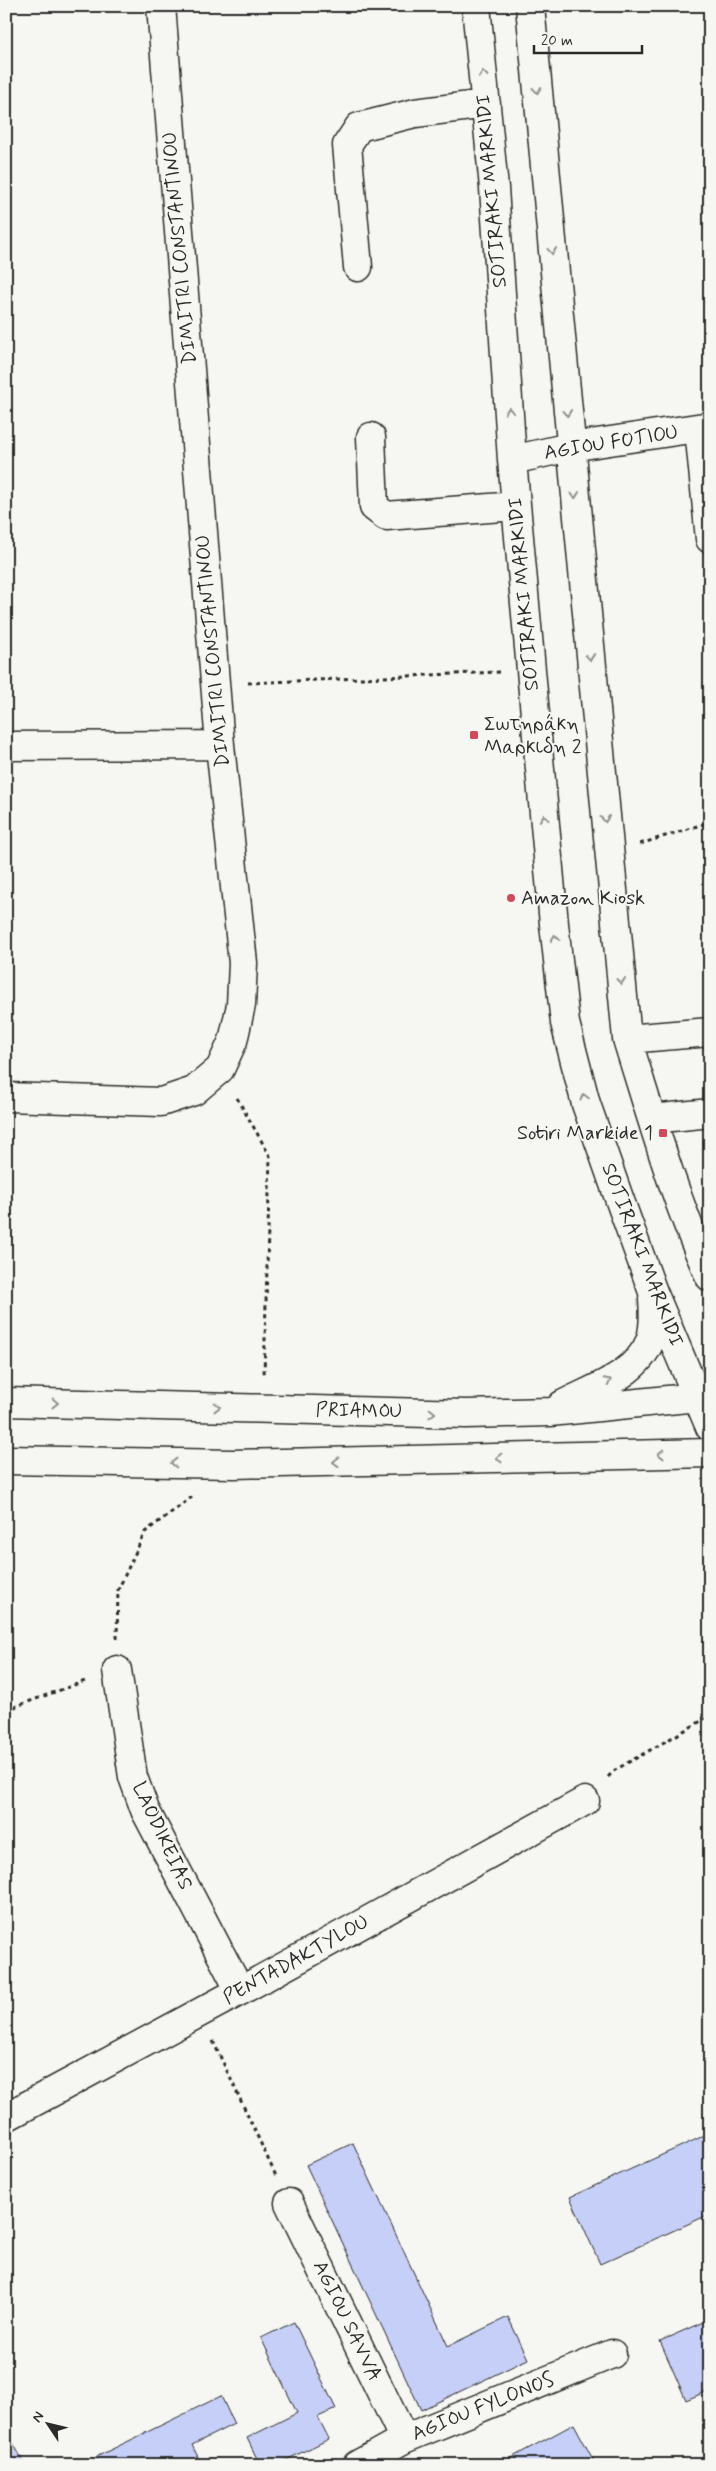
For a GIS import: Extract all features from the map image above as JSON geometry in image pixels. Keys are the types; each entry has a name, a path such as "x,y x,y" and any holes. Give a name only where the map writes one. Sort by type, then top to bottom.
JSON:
{"street":[{"name":"DIMITRI CONSTANTINOU","path":"6,1098 161,1102 194,1092 220,1069 233,1041 239,1014 243,963 220,745 160,6"},
{"name":"SOTIRAKI MARKIDI","path":"476,6 494,188 516,506 554,924 565,1023 586,1104 653,1292 703,1395 710,1427"},
{"path":"530,6 608,854 627,1039 652,1119 699,1254 710,1277"},
{"path":"358,267 347,144 358,127 415,113 486,104"},
{"path":"704,427 710,539"},
{"name":"AGIOU FOTIOU","path":"512,460 570,447 704,427"},
{"path":"371,437 374,507 386,516 516,506"},
{"path":"6,746 220,745"},
{"path":"627,1039 710,1032"},
{"path":"652,1119 710,1113"},
{"path":"550,1412 617,1377 641,1359 650,1340 654,1322 653,1292"},
{"name":"PRIAMOU","path":"6,1402 466,1414 550,1412 703,1395"},
{"path":"6,1460 234,1464 710,1453"},
{"name":"LAODIKEIAS","path":"117,1670 133,1776 145,1810 240,1991"},
{"name":"PENTADAKTYLOU","path":"6,2116 200,2013 585,1801"},
{"name":"AGIOU SAVVA","path":"289,2204 404,2439"},
{"name":"AGIOU FYLONOS","path":"357,2465 404,2439 612,2354"}],"path":[{"path":"215,685 531,671"},
{"path":"608,854 710,822"},
{"path":"220,1069 270,1156 263,1408"},
{"path":"6,1710 117,1670 118,1590 145,1532 234,1464"},
{"path":"585,1801 615,1770 710,1716"},
{"path":"200,2013 289,2204"}],"building":[{"path":"710,2133 710,2214 600,2264 570,2197"},
{"path":"353,2143 448,2346 508,2317 528,2359 421,2410 306,2165"},
{"path":"710,2319 710,2390 686,2400 660,2341"},
{"path":"294,2322 336,2409 318,2417 329,2439 276,2465 260,2465 247,2438 297,2413 261,2338"},
{"path":"221,2396 234,2424 192,2445 202,2465 100,2465 96,2457"},
{"path":"574,2424 596,2465 498,2465"},
{"path":"6,2431 25,2464 24,2465 6,2465"}],"place":[{"name":"Σωτηράκη Μαρκιδη 2","path":"474,735"},
{"name":"Amazon Kiosk","path":"511,898"},
{"name":"Sotiri Markide 1","path":"663,1133"}]}
